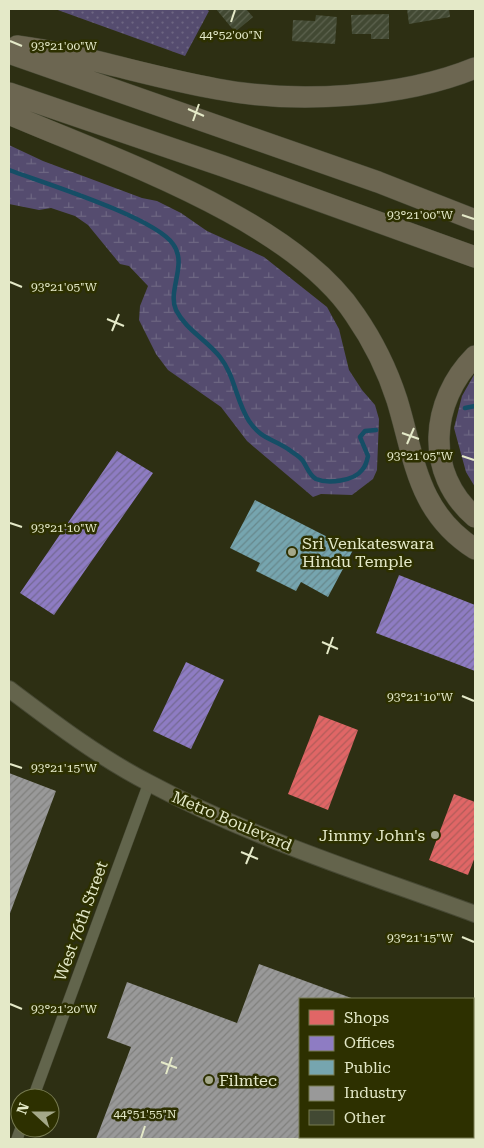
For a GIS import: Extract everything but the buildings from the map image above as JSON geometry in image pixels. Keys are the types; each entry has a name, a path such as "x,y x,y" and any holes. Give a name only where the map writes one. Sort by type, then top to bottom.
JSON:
{"highway":[{"path":"9,45 62,52 142,73 219,90 270,95 330,96 386,91 428,84 475,68"},
{"path":"9,53 378,182 475,220"},
{"path":"9,93 222,166 475,257"},
{"path":"9,114 173,185 228,212 280,243 305,261 333,286 354,313 373,344 388,374 415,469 425,495 438,517 452,532 475,549"},
{"path":"475,356 455,379 447,395 439,428 439,447 442,464 452,486 468,510 475,516"}],"street":[{"name":"Metro Boulevard","path":"9,689 99,754 205,812 261,836 475,914"},
{"name":"West 76th Street","path":"37,1088 149,783"}],"green space":[{"path":"55,9 206,9 209,11 185,56"},
{"path":"9,145 43,161 142,198 157,201 181,213 207,231 264,257 327,307 339,329 349,370 375,405 379,419 377,470 373,479 352,495 321,494 313,497 247,441 221,407 168,370 156,354 139,320 140,306 148,286 129,266 120,264 88,225 75,216 51,208 39,210 9,204"},
{"path":"475,373 475,487 466,472 454,428 462,396"}],"waterway":[{"path":"9,170 122,212 162,234 173,244 179,260 174,303 180,317 215,351 225,364 241,405 249,421 258,432 282,445 300,458 316,479 334,481 347,479 358,474 364,467 368,456 360,437 365,431 376,430"},
{"path":"465,408 475,406"}],"place":[{"name":"Sri Venkateswara Hindu Temple","path":"292,552"},
{"name":"Jimmy John's","path":"435,835"},
{"name":"Filmtec","path":"209,1080"}]}
